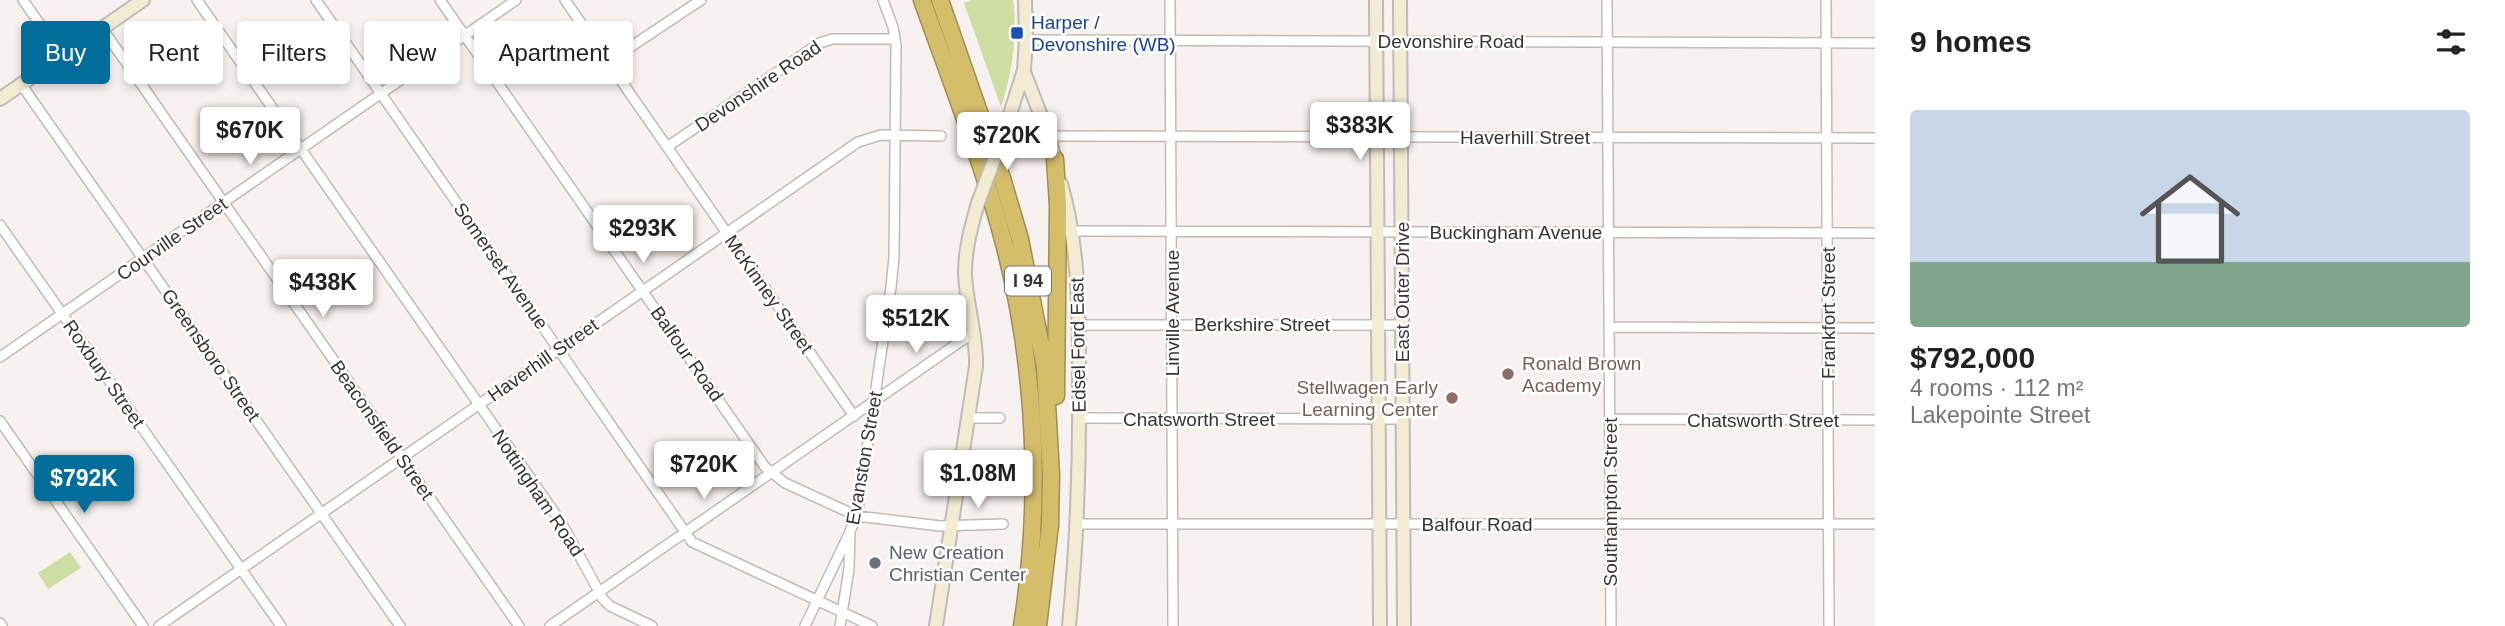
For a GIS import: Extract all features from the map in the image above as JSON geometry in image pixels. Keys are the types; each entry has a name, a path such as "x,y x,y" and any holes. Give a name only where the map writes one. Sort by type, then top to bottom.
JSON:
{"highway":[{"name":"I 94","path":"922,0 982,169 1004,246 1026,356 1032,414 1034,504 1030,567 1022,626"},
{"name":"I 94","path":"940,0 1002,178 1020,239 1045,367 1051,475 1050,525 1038,626"},
{"path":"1051,475 1055,433 1057,340 1058,205 1055,159"}],"street":[{"path":"23,0 38,21"},
{"path":"110,23 143,0"},
{"name":"Nottingham Road","path":"197,0 561,522 599,592 610,606 652,626"},
{"name":"Somerset Avenue","path":"316,0 692,542 872,626"},
{"name":"Balfour Road","path":"440,0 771,473 785,483 857,516 940,526 1003,524"},
{"name":"Courville Street","path":"0,357 516,0"},
{"name":"McKinney Street","path":"565,0 580,21"},
{"path":"633,46 702,0"},
{"name":"Evanston Street","path":"840,626 849,569 850,531 857,516 892,277 895,39 883,0"},
{"path":"936,626 976,366 974,332 966,284 966,258 978,203 1024,72 1025,0"},
{"name":"Linville Avenue","path":"1170,0 1173,626"},
{"name":"East Outer Drive","path":"1376,0 1380,626"},
{"name":"East Outer Drive","path":"1400,0 1404,626"},
{"name":"Southampton Street","path":"1607,0 1611,626"},
{"name":"Frankfort Street","path":"1826,0 1829,626"},
{"name":"Beaconsfield Street","path":"110,39 519,626"},
{"name":"Devonshire Road","path":"667,147 820,43 843,39 895,39"},
{"name":"Devonshire Road","path":"1026,40 1875,43"},
{"name":"Edsel Ford East","path":"1024,72 1055,159 1072,231 1078,280 1078,524 1069,626"},
{"name":"McKinney Street","path":"623,84 854,416"},
{"path":"0,99 21,85"},
{"name":"Greensboro Street","path":"21,85 400,626"},
{"name":"Haverhill Street","path":"159,626 858,142 874,136 941,136"},
{"name":"Haverhill Street","path":"1049,136 1875,138"},
{"name":"Roxbury Street","path":"0,225 281,626"},
{"name":"Buckingham Avenue","path":"1072,231 1875,233"},
{"name":"Berkshire Street","path":"1079,326 1402,325"},
{"path":"1609,327 1875,328"},
{"path":"550,626 974,332"},
{"path":"968,418 1000,418"},
{"name":"Chatsworth Street","path":"1079,418 1403,419"},
{"name":"Chatsworth Street","path":"1609,419 1875,420"},
{"path":"0,421 143,626"},
{"name":"Balfour Road","path":"1078,524 1875,524"},
{"path":"805,626 850,531"}],"green space":[{"path":"972,0 1013,0 1013,54 1001,107 964,3"},
{"path":"70,552 81,568 48,589 38,573"}],"place":[{"name":"Harper / Devonshire (WB)","path":"1017,33"},
{"name":"Ronald Brown Academy","path":"1508,374"},
{"name":"Stellwagen Early Learning Center","path":"1452,398"},
{"name":"New Creation Christian Center","path":"875,563"}]}
